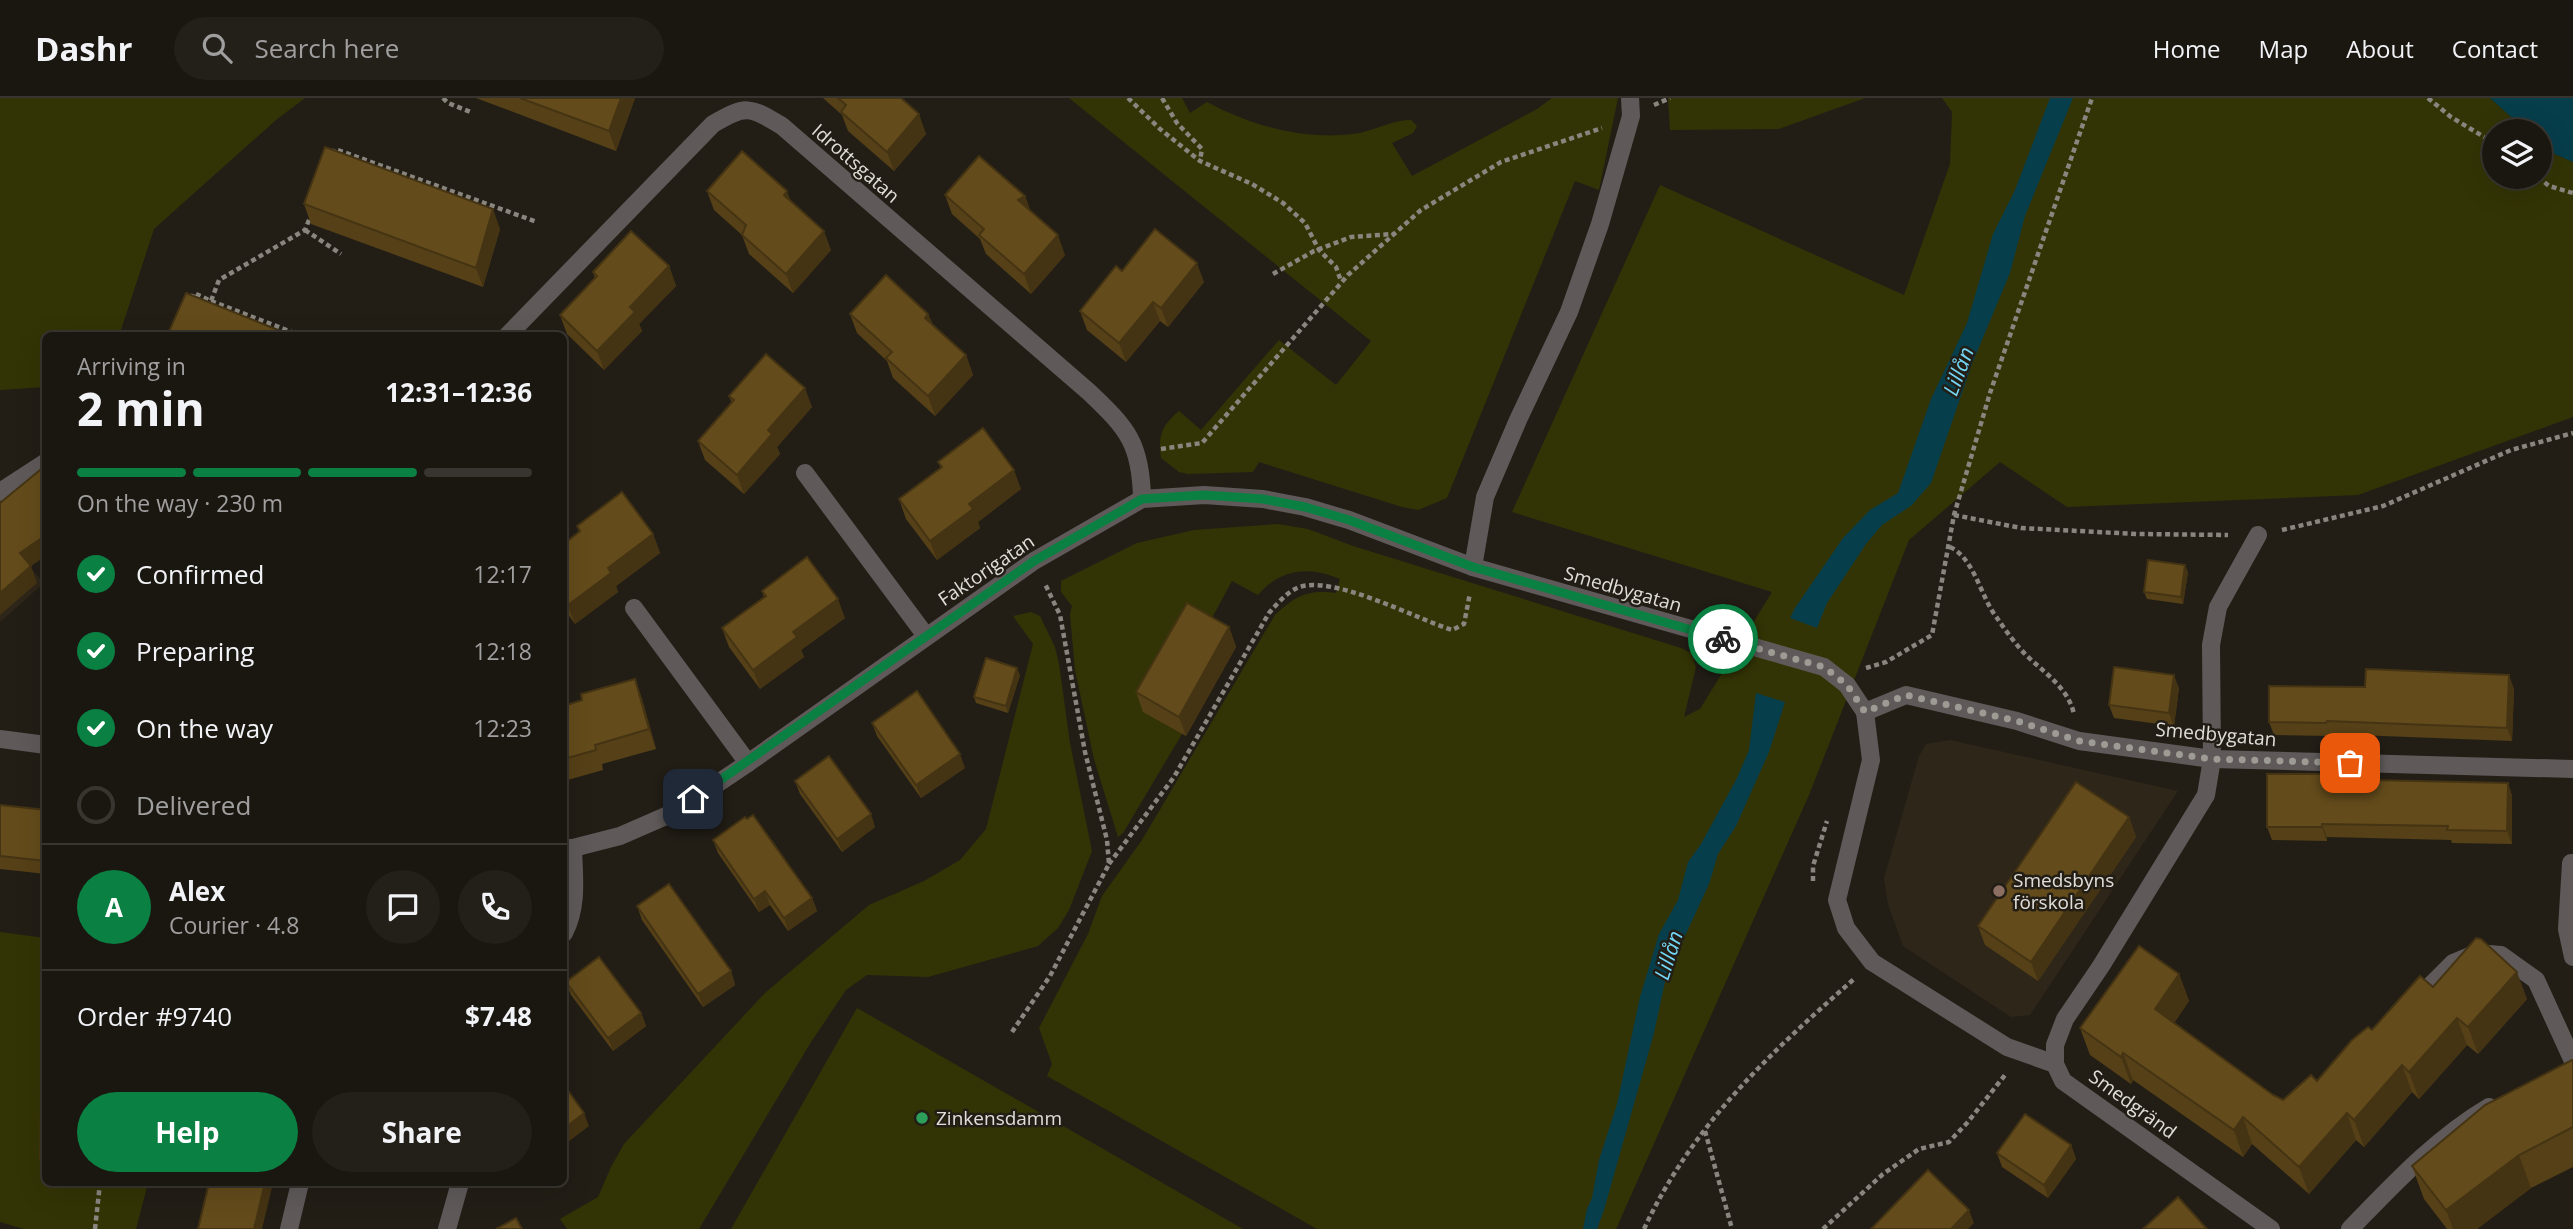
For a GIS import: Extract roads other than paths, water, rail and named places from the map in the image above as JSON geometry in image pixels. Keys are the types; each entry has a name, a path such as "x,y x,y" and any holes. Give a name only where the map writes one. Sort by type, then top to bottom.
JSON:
{"street":[{"path":"1473,567 1485,497 1569,312 1600,224 1631,107"},
{"name":"Idrottsgatan","path":"511,332 713,124 735,111 757,111 782,126 1089,392 1121,423 1136,452 1142,476 1142,499"},
{"path":"0,492 42,464"},
{"path":"805,472 926,636"},
{"name":"Faktorigatan","path":"568,848 620,836 675,811 748,763 1034,561 1142,499 1204,495 1263,499 1305,507 1349,520 1473,567"},
{"path":"2055,1064 2055,1045 2065,1019 2101,966 2206,796 2212,759 2211,645 2218,607 2258,535"},
{"name":"Smedbygatan","path":"1473,567 1824,667 1847,685 1865,712 1871,760 1837,900 1846,928 1872,962 2017,1052 2055,1064"},
{"path":"634,608 748,763"},
{"name":"Smedbygatan","path":"1865,712 1906,695 2017,721 2079,741 2212,759 2573,769"},
{"path":"0,739 42,745"},
{"path":"567,927 573,916 568,848"},
{"path":"2573,863 2567,929 2573,957"},
{"path":"2404,1013 2453,962 2477,953 2501,955 2536,980 2569,1067"},
{"name":"Smedgränd","path":"2055,1064 2063,1081 2271,1229"},
{"path":"2350,1229 2409,1168 2467,1120 2502,1099"},
{"path":"289,1229 299,1186"},
{"path":"447,1229 459,1186"}],"water":[{"name":"Lillån","path":"2050,98 2073,98 2025,216 2010,273 1972,364 1931,483 1912,505 1882,525 1866,544 1827,603 1817,628 1790,618 1843,538 1870,510 1898,493 1931,399 1967,323 1993,234 2015,190"},
{"path":"2490,98 2573,98 2573,162 2552,153 2552,119 2514,119"},
{"name":"Lillån","path":"1756,693 1785,702 1769,752 1736,826 1718,854 1709,884 1666,977 1654,1033 1604,1210 1597,1229 1583,1229 1599,1160 1617,1104 1640,997 1659,934 1678,900 1688,862 1701,844 1737,778 1749,750"}],"place":[{"name":"Smedsbyns förskola","path":"1999,891"},
{"name":"Zinkensdamm","path":"922,1118"}]}
